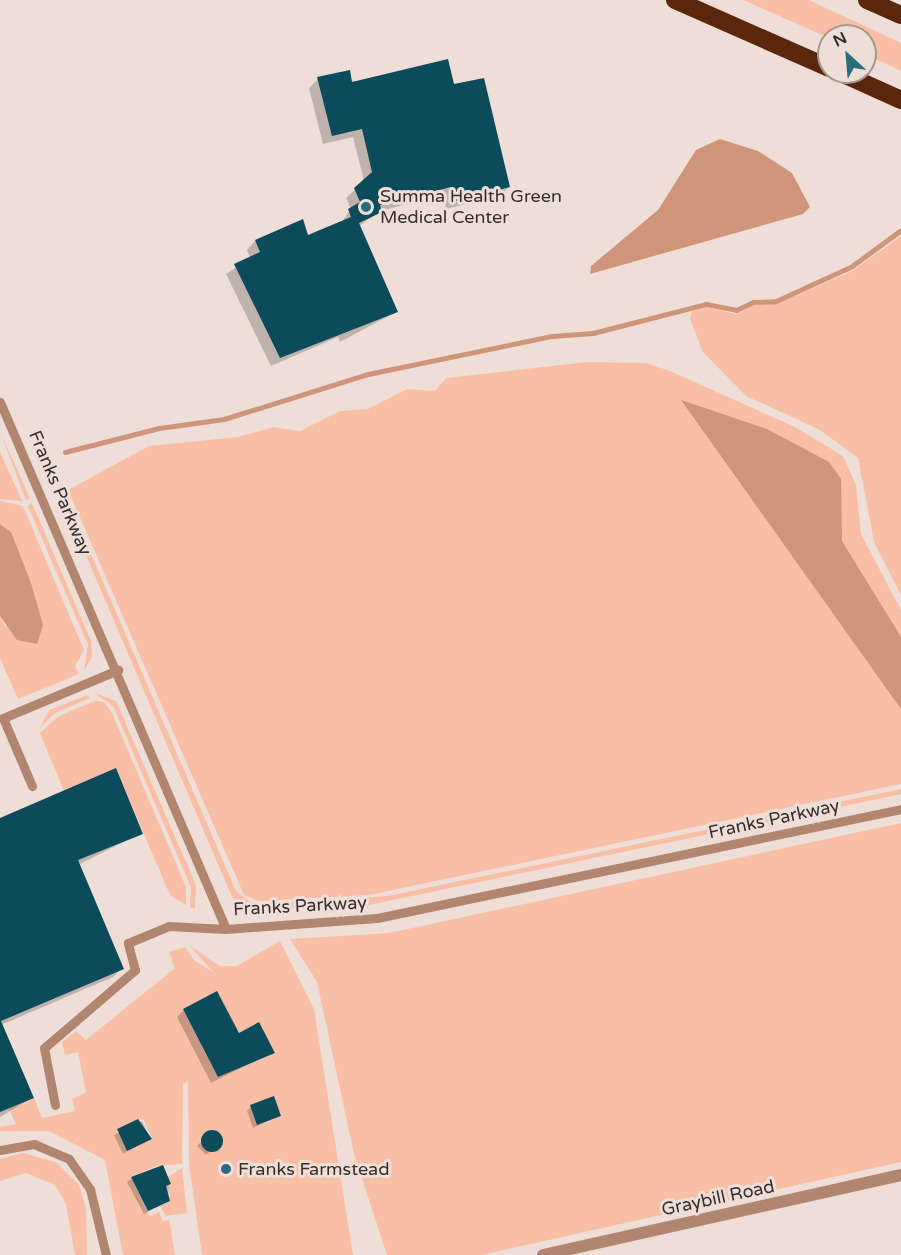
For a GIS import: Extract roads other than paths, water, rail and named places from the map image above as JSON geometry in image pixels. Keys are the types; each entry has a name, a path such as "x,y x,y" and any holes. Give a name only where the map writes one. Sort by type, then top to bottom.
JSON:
{"highway":[{"path":"675,0 817,63"},
{"path":"867,0 901,15"},
{"path":"865,84 901,100"}],"street":[{"name":"Graybill Road","path":"543,1255 901,1175"}],"lane":[{"name":"Franks Parkway","path":"0,402 118,670 226,929 377,918 901,809"},
{"path":"32,786 1,716 118,670"},
{"path":"56,1105 44,1048 135,970 128,943 169,926 226,929"},
{"path":"0,1150 34,1144 69,1159 90,1189 106,1255"}],"waterway":[{"path":"65,452 159,428 224,419 368,374 552,336 593,333 706,304 736,310 753,302 776,301 852,266 901,230"}],"place":[{"name":"Summa Health Green Medical Center","path":"366,207"},
{"name":"Franks Farmstead","path":"226,1169"}]}
